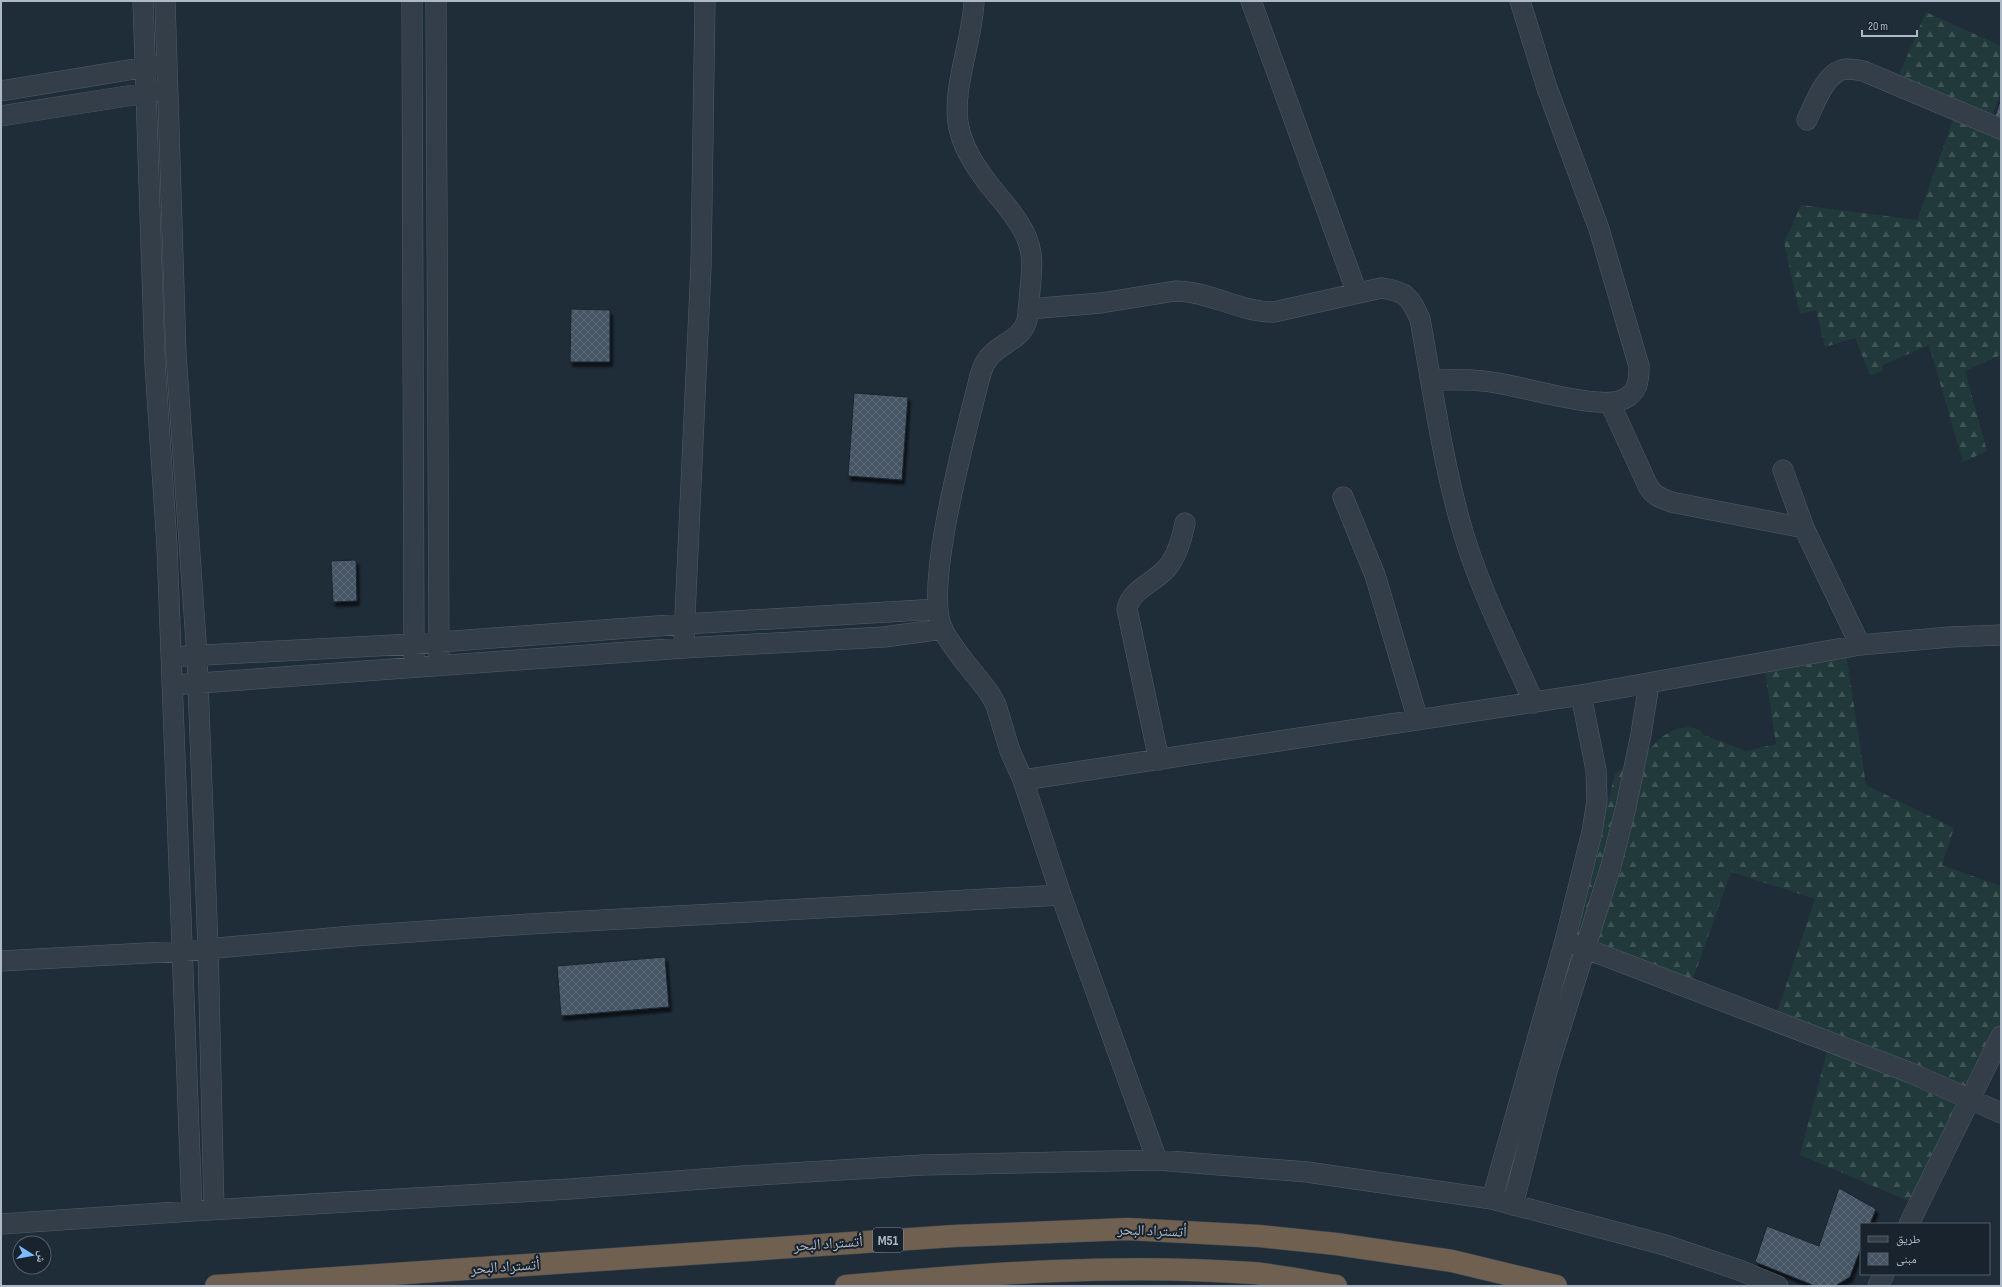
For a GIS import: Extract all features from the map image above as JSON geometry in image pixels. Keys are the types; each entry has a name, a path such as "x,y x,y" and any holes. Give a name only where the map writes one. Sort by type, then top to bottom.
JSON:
{"highway":[{"name":"أتستراد البحر","path":"216,1286 954,1236 1128,1229 1259,1236 1336,1244 1452,1261 1556,1286"},
{"path":"846,1286 994,1273 1118,1269 1252,1273 1336,1286"}],"street":[{"path":"143,1 155,364 163,484 172,685 192,1211"},
{"path":"165,1 176,354 197,656 208,948 214,1210"},
{"path":"412,1 414,668"},
{"path":"436,1 438,642 440,666"},
{"path":"683,648 701,266 705,1"},
{"path":"974,1 971,29 958,95 957,115 960,132 977,169 1017,222 1025,236 1031,253 1028,309 1024,329 991,355 984,365 980,376 946,526 940,570 938,609 943,629 990,694 996,705 1010,751 1022,780 1061,895 1157,1160"},
{"path":"1250,1 1357,293"},
{"path":"1431,380 1484,381 1568,398 1610,403 1623,400 1634,392 1640,381 1639,366 1599,229 1547,88 1520,1"},
{"path":"1,91 145,66 166,64"},
{"path":"1807,120 1832,75 1846,69 1863,71 2001,129"},
{"path":"1,116 147,92 168,90"},
{"path":"1028,309 1101,303 1175,291 1187,291 1204,295 1262,312 1274,312 1381,288 1397,290 1411,299 1420,319 1443,453 1459,519 1479,577 1534,703"},
{"path":"1610,403 1648,486 1658,497 1671,502 1804,528"},
{"path":"1783,470 1804,528 1860,645"},
{"path":"1342,497 1375,575 1418,720"},
{"path":"1159,760 1127,609 1131,597 1159,577 1173,560 1185,523"},
{"path":"170,656 197,656 413,644 684,624 938,609"},
{"path":"172,685 683,648 884,636 943,629"},
{"path":"1022,780 1534,703 1648,684 1860,645 1950,637 2001,635"},
{"path":"1513,1205 1548,1071 1584,948 1611,866 1626,808 1641,734 1648,684"},
{"path":"1492,1199 1565,941 1592,832 1597,801 1596,770 1580,695"},
{"path":"1,961 183,951 353,936 514,925 1061,895"},
{"path":"1565,941 1911,1073 2001,1113"},
{"path":"1909,1223 2001,1036"},
{"path":"1,1224 915,1166 1157,1160 1307,1172 1492,1199 1665,1244 1739,1270 1778,1286"},
{"path":"1878,1286 1884,1275"}],"green space":[{"path":"1926,12 2001,46 2001,90 1990,123 2001,127 2001,355 1965,371 1987,451 1963,462 1929,345 1883,365 1882,371 1870,375 1855,338 1825,347 1816,310 1800,314 1784,243 1801,205 1917,220 1956,111 1899,75"},
{"path":"1846,653 1866,785 1954,828 1942,865 2001,886 2001,1062 1988,1065 1916,1204 1800,1155 1828,1047 1774,1021 1815,899 1731,872 1689,990 1572,950 1615,774 1654,745 1658,740 1670,732 1685,727 1699,730 1704,735 1746,751 1776,744 1765,672"}],"building":[{"path":"2001,99 2001,118 1995,116"},
{"path":"571,309 610,310 610,362 570,362"},
{"path":"854,393 908,397 902,480 848,476"},
{"path":"356,560 357,601 333,602 331,561"},
{"path":"665,957 669,1007 561,1016 557,966"},
{"path":"1839,1188 1876,1209 1870,1223 1860,1223 1860,1251 1850,1277 1835,1286 1815,1286 1755,1262 1767,1226 1819,1246"}]}
